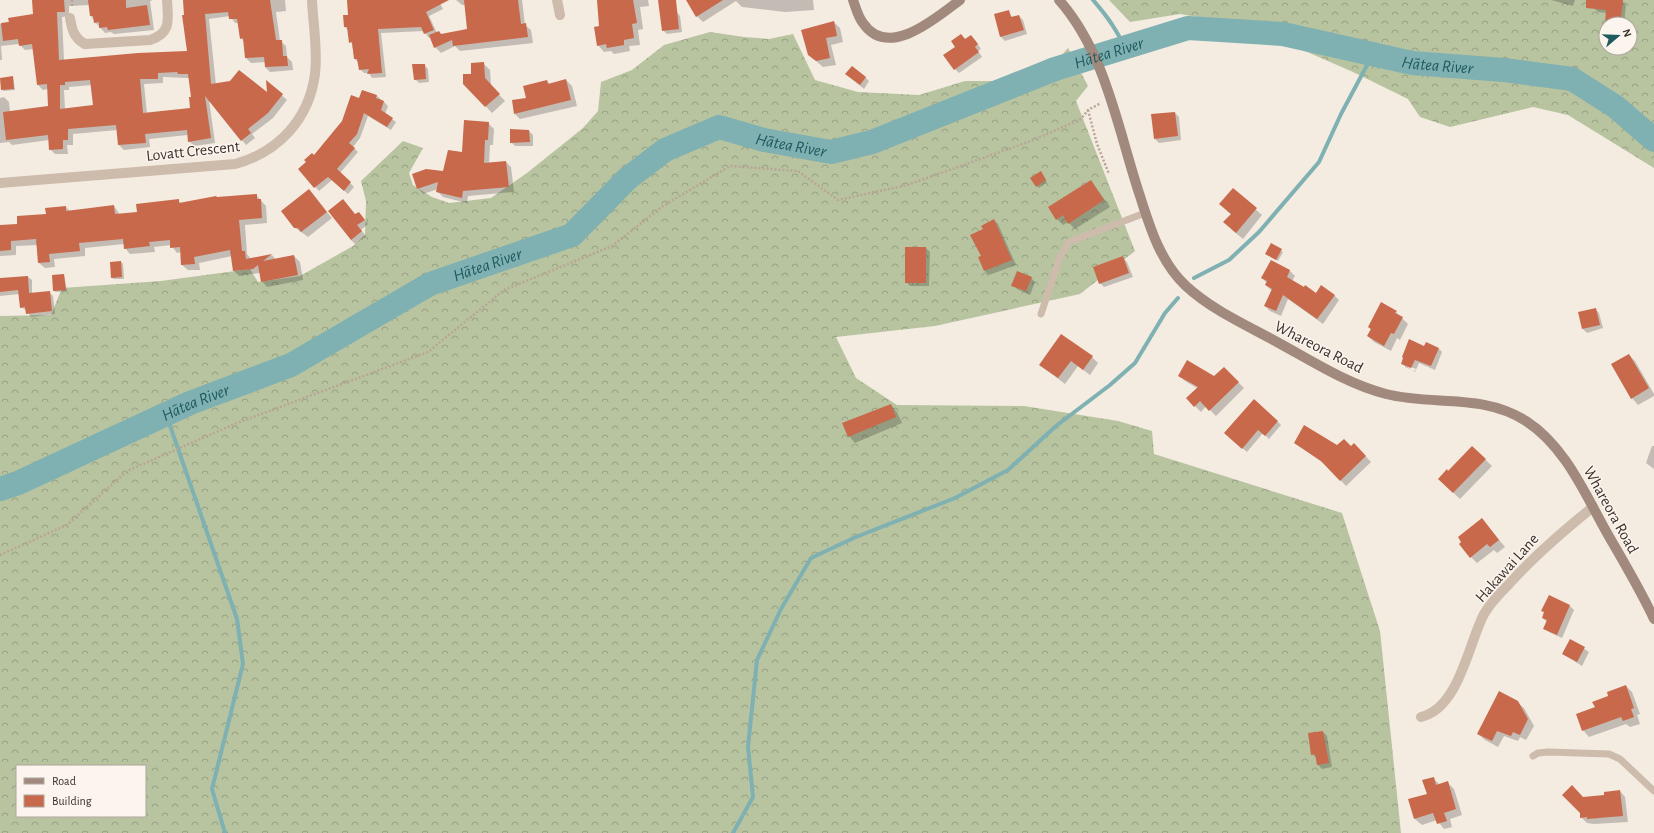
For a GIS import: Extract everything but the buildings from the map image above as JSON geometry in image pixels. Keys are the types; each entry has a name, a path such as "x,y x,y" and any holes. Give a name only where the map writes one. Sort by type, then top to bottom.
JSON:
{"street":[{"path":"70,18 71,28 75,36 85,44 150,40 158,38 166,29 168,20 167,0"},
{"name":"Lovatt Crescent","path":"0,183 235,164 248,160 268,150 290,133 296,125 306,107 311,91 315,56 312,0"},
{"path":"557,0 560,15"},
{"path":"853,0 863,24 881,37 890,38 907,34 920,28 960,0"},
{"name":"Whareora Road","path":"1059,0 1072,14 1086,38 1107,89 1145,213 1155,240 1172,271 1185,286 1217,309 1334,373 1363,387 1387,395 1491,406 1508,411 1526,421 1543,434 1556,448 1569,466 1654,619"},
{"name":"Hakawai Lane","path":"1421,717 1428,715 1444,704 1453,691 1477,630 1490,605 1551,541 1592,507"}],"lane":[{"path":"1041,314 1060,257 1069,242 1145,213"},
{"path":"1533,756 1538,753 1548,752 1609,754 1620,759 1654,791"}],"path":[{"path":"1,554 68,525 127,471 237,423 428,352 504,290 612,246 664,206 730,166 798,171 838,200 907,184 1031,141 1081,119 1088,110 1098,105"},
{"path":"1088,110 1097,144 1109,174"}],"green space":[{"path":"1109,0 1654,0 1654,168 1568,115 1533,107 1450,127 1420,117 1408,99 1353,72 1248,26 1180,14 1130,22"},
{"path":"710,32 769,39 793,34 815,80 858,92 919,95 965,81 995,81 1061,56 1068,48 1088,86 1076,101 1135,251 1080,294 935,326 836,337 856,378 897,405 1024,406 1118,421 1152,431 1154,454 1342,513 1380,631 1401,833 0,833 0,316 51,315 62,288 161,281 250,269 258,282 300,276 353,246 365,235 366,201 361,181 403,141 423,148 409,173 413,185 432,197 449,203 491,198 527,173 583,128 598,111 601,82 632,70 664,45"}],"waterway":[{"path":"1093,0 1111,22 1124,47"},
{"name":"Hātea River","path":"0,489 18,483 190,403 291,365 430,284 572,235 627,179 665,150 719,127 764,140 831,152 872,142 1055,69 1188,28 1283,34 1412,63 1504,70 1572,79 1616,107 1654,140"},
{"path":"1194,278 1229,260 1259,232 1319,162 1341,114 1373,54"},
{"path":"733,833 753,797 748,747 757,660 781,609 811,558 856,537 955,498 1008,470 1056,426 1110,385 1135,363 1165,313 1178,298"},
{"path":"166,414 237,619 243,664 212,789 225,833"}]}
